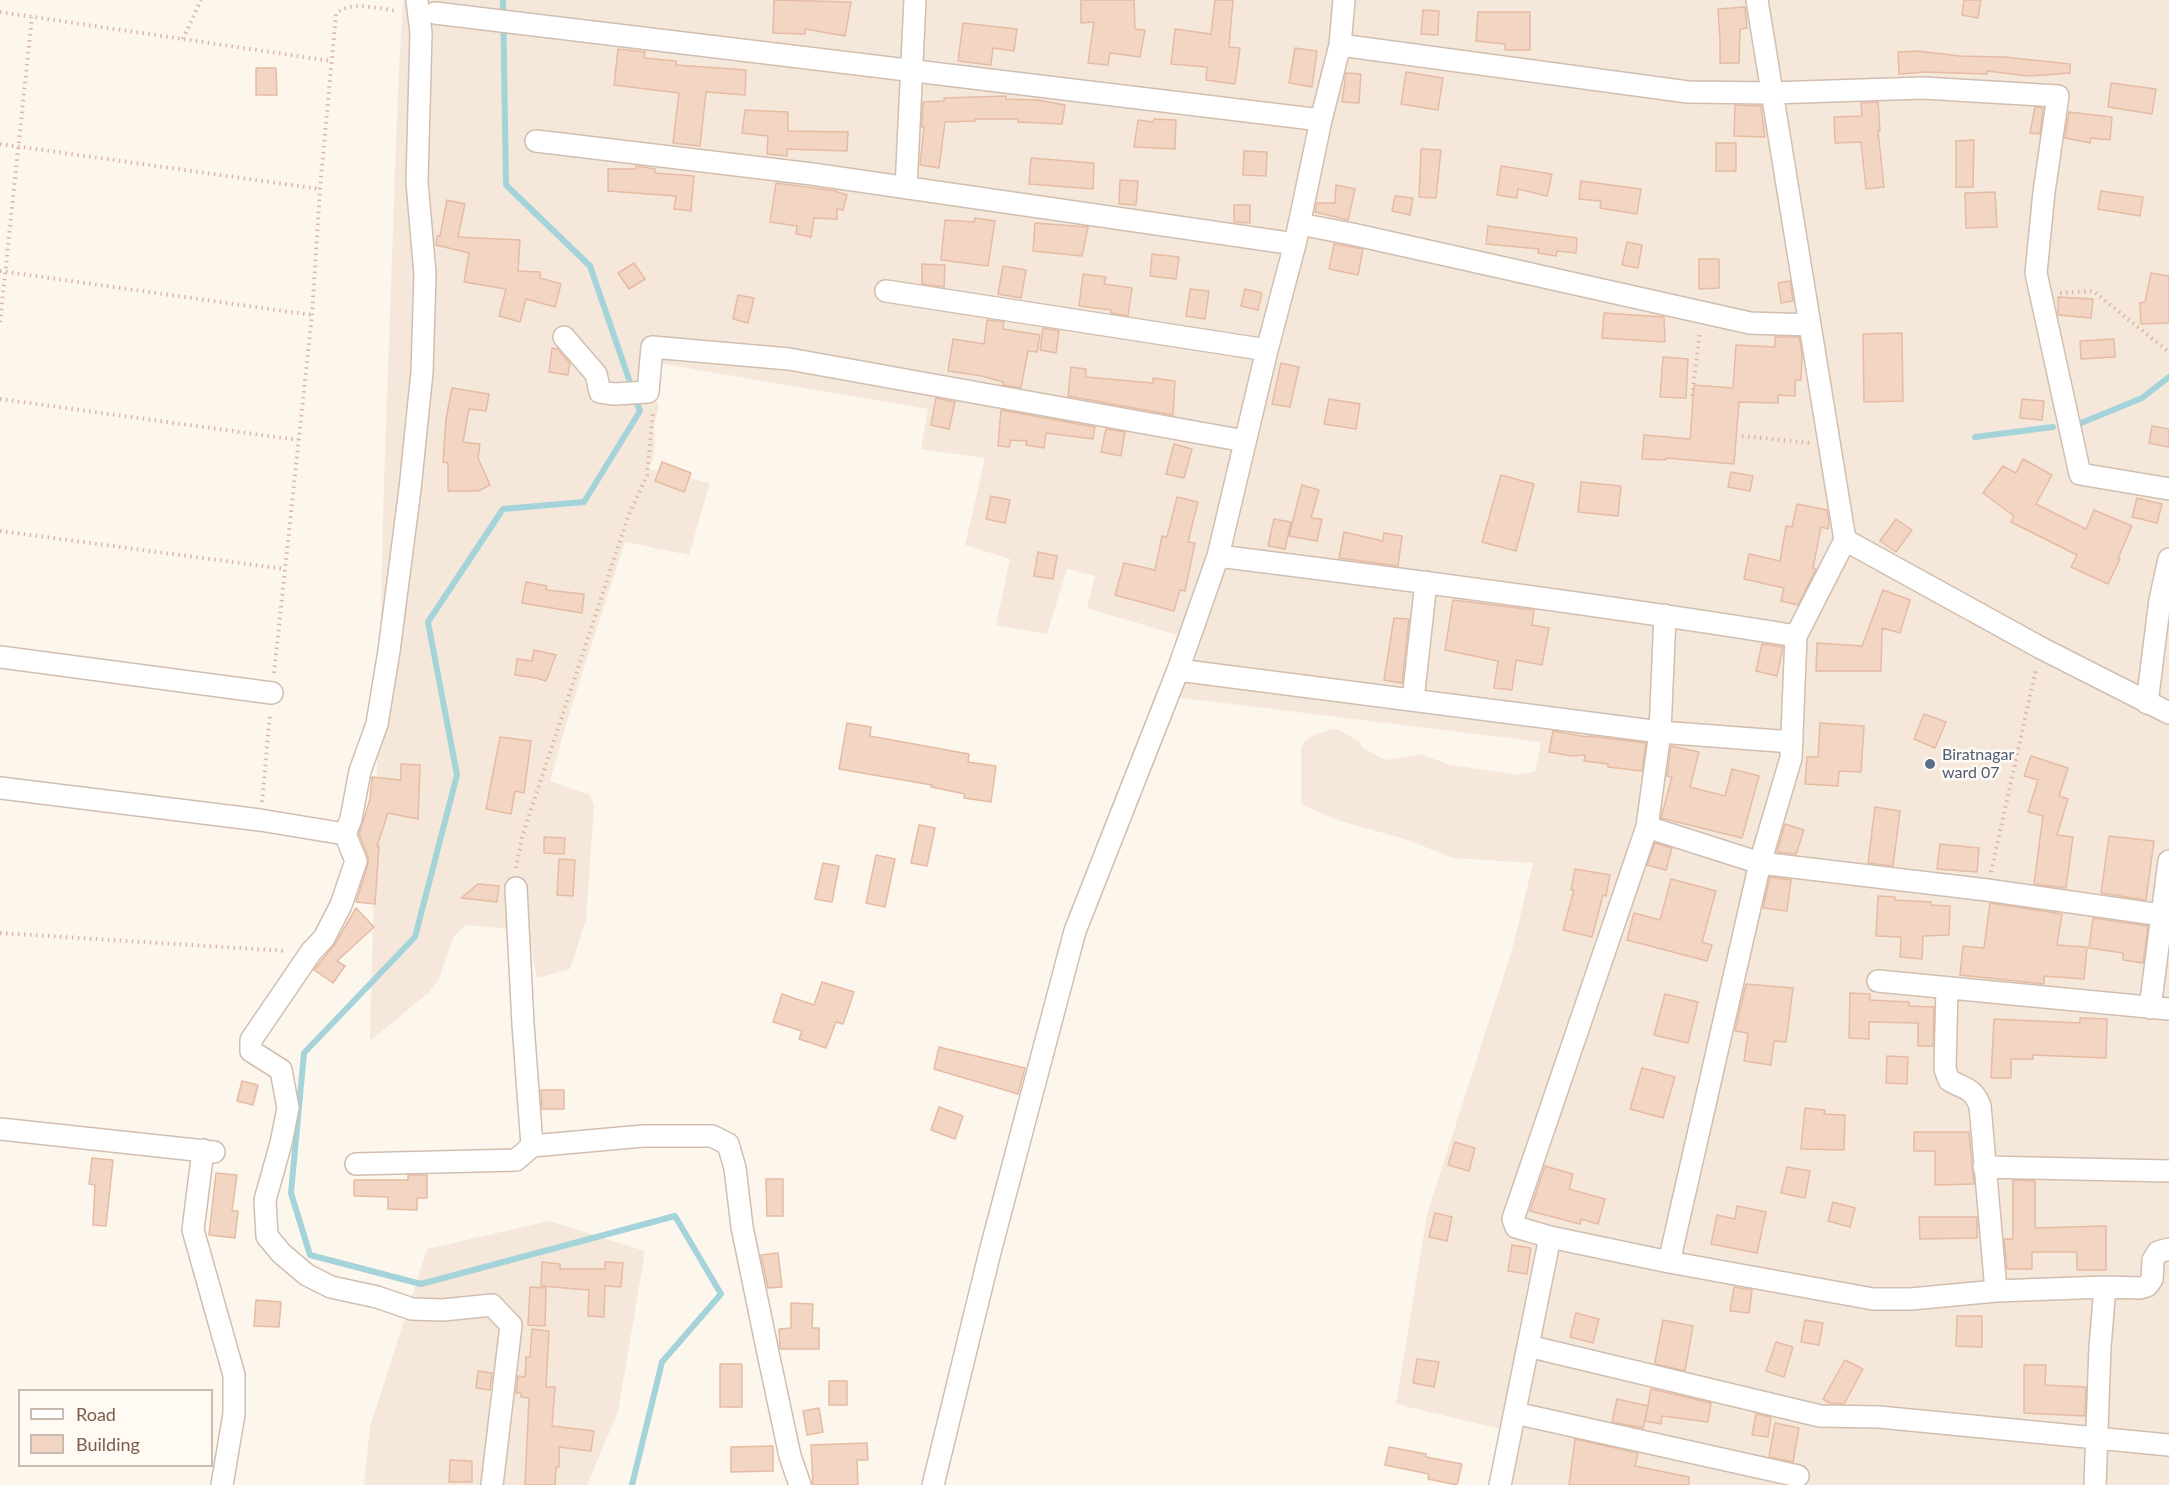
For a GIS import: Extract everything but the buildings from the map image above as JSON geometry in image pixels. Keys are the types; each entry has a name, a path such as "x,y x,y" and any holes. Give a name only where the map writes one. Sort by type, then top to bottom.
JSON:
{"street":[{"path":"906,188 915,0"},
{"path":"933,1485 990,1252 1075,931 1178,670 1218,556 1297,234 1321,120 1340,45 1344,0"},
{"path":"1669,1262 1760,863 1791,758 1796,636 1845,540 1757,0"},
{"path":"492,1485 511,1325 492,1305 443,1310 412,1309 331,1287 307,1275 280,1253 267,1236 265,1200 282,1143 288,1108 281,1071 251,1051 251,1040 311,952 324,938 341,905 356,861 345,834 351,819 360,771 377,724 410,489 422,372 426,274 417,182 424,9 485,19 1321,120"},
{"path":"1340,45 1688,92 1771,93 1923,88 2058,96 2036,273 2080,474 2169,489"},
{"path":"536,141 1297,234 1352,234 1750,323 1810,325"},
{"path":"886,291 1267,350"},
{"path":"564,337 596,374 600,392 614,394 644,392 652,347 789,359 1245,441"},
{"path":"1845,540 2041,648 2169,713"},
{"path":"1218,556 1665,615 1796,636"},
{"path":"2147,703 2169,559"},
{"path":"1413,700 1426,582"},
{"path":"1665,615 1660,732 1647,826 1513,1219 1516,1227 1550,1237 1669,1262 1873,1299 1911,1299 1996,1291 2140,1288 2147,1286 2152,1279 2153,1260 2158,1252 2169,1249"},
{"path":"0,657 272,693"},
{"path":"1178,670 1660,732 1792,742"},
{"path":"0,788 260,820 345,834"},
{"path":"1647,826 1760,863 1987,890 2165,915"},
{"path":"1878,981 2160,1009 2169,861"},
{"path":"516,888 532,1146"},
{"path":"1947,988 1945,1069 1949,1080 1968,1088 1975,1094 1980,1106 1996,1291"},
{"path":"0,1129 209,1151 193,1230 234,1375 234,1414 222,1485"},
{"path":"356,1164 516,1160 532,1146 643,1136 712,1136 728,1144 735,1168 742,1227 768,1353 790,1456 800,1485"},
{"path":"1984,1167 2169,1171"},
{"path":"1500,1485 1550,1237"},
{"path":"2095,1485 2100,1347 2105,1287"},
{"path":"1528,1346 1821,1416 1879,1417 2169,1445"},
{"path":"1515,1413 1798,1476"}],"path":[{"path":"183,39 201,0"},
{"path":"260,820 312,315 320,189 336,14 341,8 351,5 424,9"},
{"path":"0,12 332,61"},
{"path":"0,322 3,271 32,17"},
{"path":"0,144 320,189"},
{"path":"3,271 312,315"},
{"path":"2036,273 2047,291 2057,293 2093,291 2169,352"},
{"path":"1692,396 1703,312"},
{"path":"516,888 515,874 522,837 628,517 647,475 654,403 644,392"},
{"path":"0,399 298,440"},
{"path":"1742,436 1830,446"},
{"path":"0,531 285,569"},
{"path":"1987,890 2041,648"},
{"path":"0,933 311,952"}],"shaded area":[{"path":"403,0 2169,0 2169,1485 1510,1485 1521,1434 1396,1404 1427,1214 1512,950 1533,863 1453,858 1408,840 1337,820 1301,804 1301,748 1306,740 1316,734 1333,729 1359,741 1363,748 1386,760 1421,754 1447,764 1516,775 1535,772 1541,742 1175,697 1181,636 1087,608 1095,576 1067,569 1047,634 996,625 1010,559 965,545 985,458 921,449 928,409 658,363 654,394 659,407 654,426 653,460 648,469 710,483 689,555 625,542 571,708 550,781 590,795 594,806 586,920 570,969 537,978 530,942 525,935 500,928 466,925 454,936 438,981 428,993 370,1041 384,483"},
{"path":"549,1221 645,1251 618,1412 587,1485 364,1485 370,1427 427,1249"}],"waterway":[{"path":"503,0 506,185 590,266 632,388"},
{"path":"2081,423 2142,398 2169,377"},
{"path":"632,1485 662,1362 721,1294 675,1216 421,1284 310,1255 291,1193 304,1053 415,937 457,775 428,622 503,509 584,502 640,411 635,398"},
{"path":"1975,437 2053,427"}],"place":[{"name":"Biratnagar ward 07","path":"1930,764"}]}
